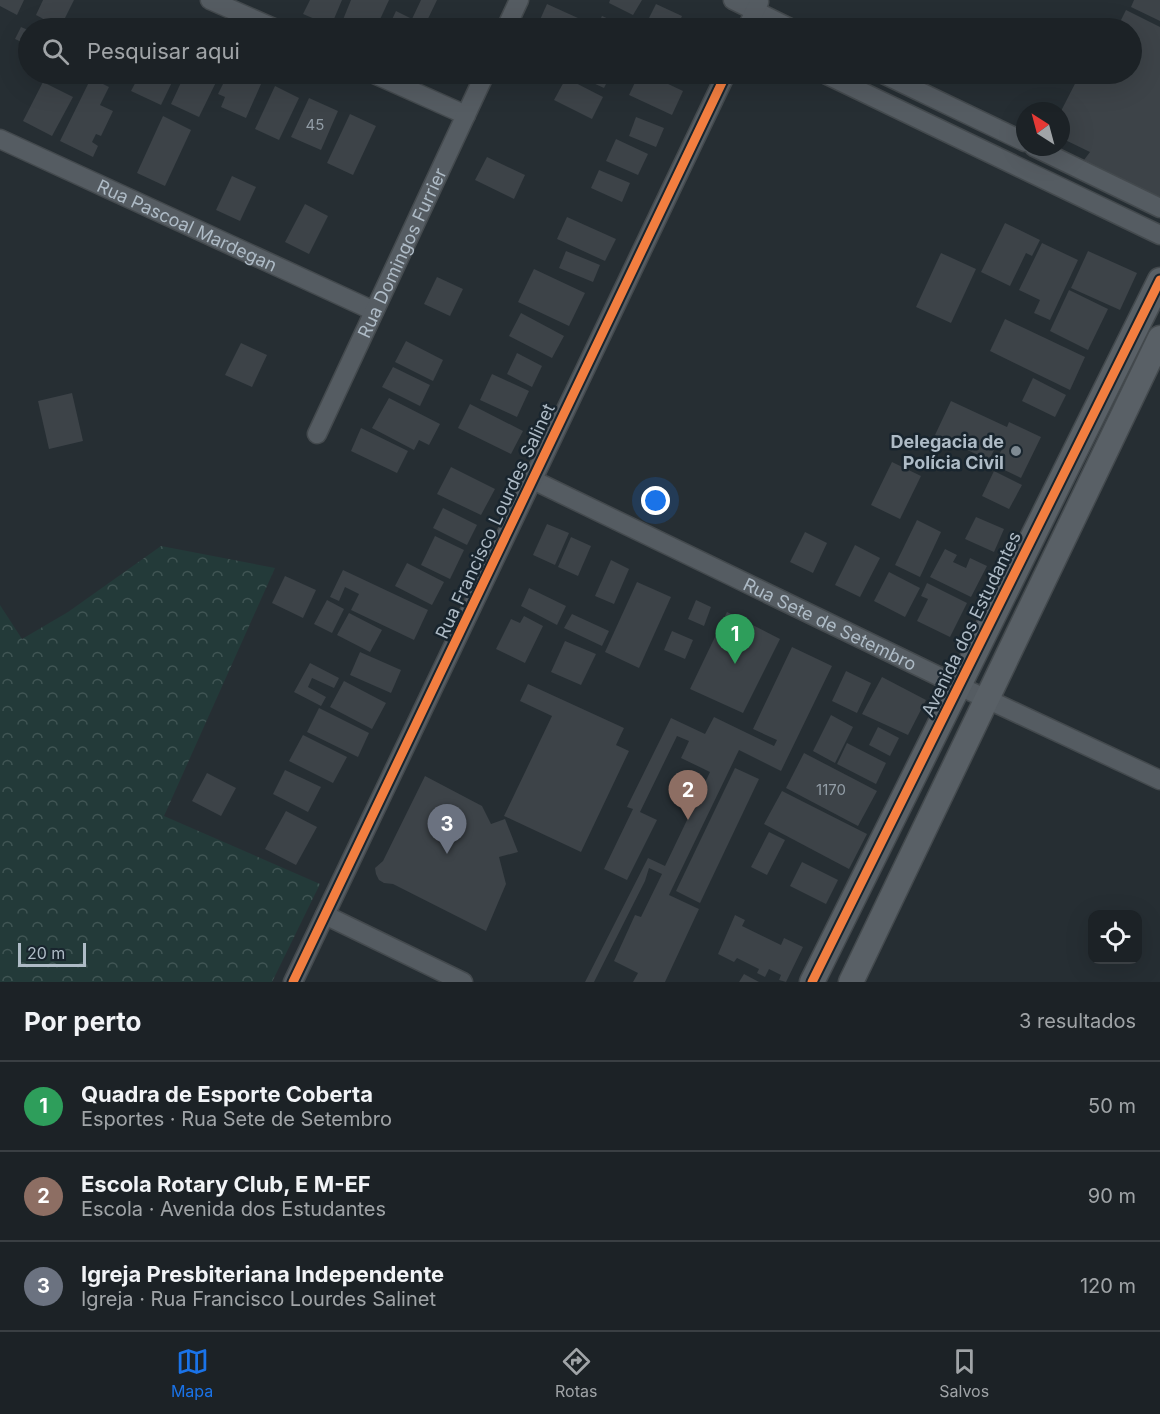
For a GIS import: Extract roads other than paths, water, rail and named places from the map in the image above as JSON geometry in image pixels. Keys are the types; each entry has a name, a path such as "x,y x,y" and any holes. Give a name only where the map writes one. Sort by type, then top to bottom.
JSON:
{"street":[{"path":"210,0 251,18"},
{"path":"511,18 519,0"},
{"path":"733,0 758,5 776,18"},
{"path":"396,84 466,115"},
{"name":"Rua Domingos Furrier","path":"317,434 480,84"},
{"name":"Rua Francisco Lourdes Salinet","path":"293,982 721,84"},
{"path":"846,84 1160,235"},
{"path":"904,84 1016,138"},
{"name":"Rua Pascoal Mardegan","path":"0,139 375,311"},
{"path":"1053,156 1160,208"},
{"name":"Avenida dos Estudantes","path":"812,982 1160,280"},
{"path":"825,956 854,976 1160,338"},
{"path":"1103,394 1128,405"},
{"name":"Rua Sete de Setembro","path":"533,480 988,700 1160,780"},
{"path":"1039,522 1066,536"},
{"path":"890,825 920,840"},
{"path":"325,915 464,982"}],"place":[{"name":"Delegacia de Polícia Civil","path":"1016,451"},
{"name":"Quadra de Esporte Coberta","path":"735,664"},
{"name":"Escola Rotary Club, E M-EF","path":"688,820"},
{"name":"Igreja Presbiteriana Independente","path":"447,854"}]}
